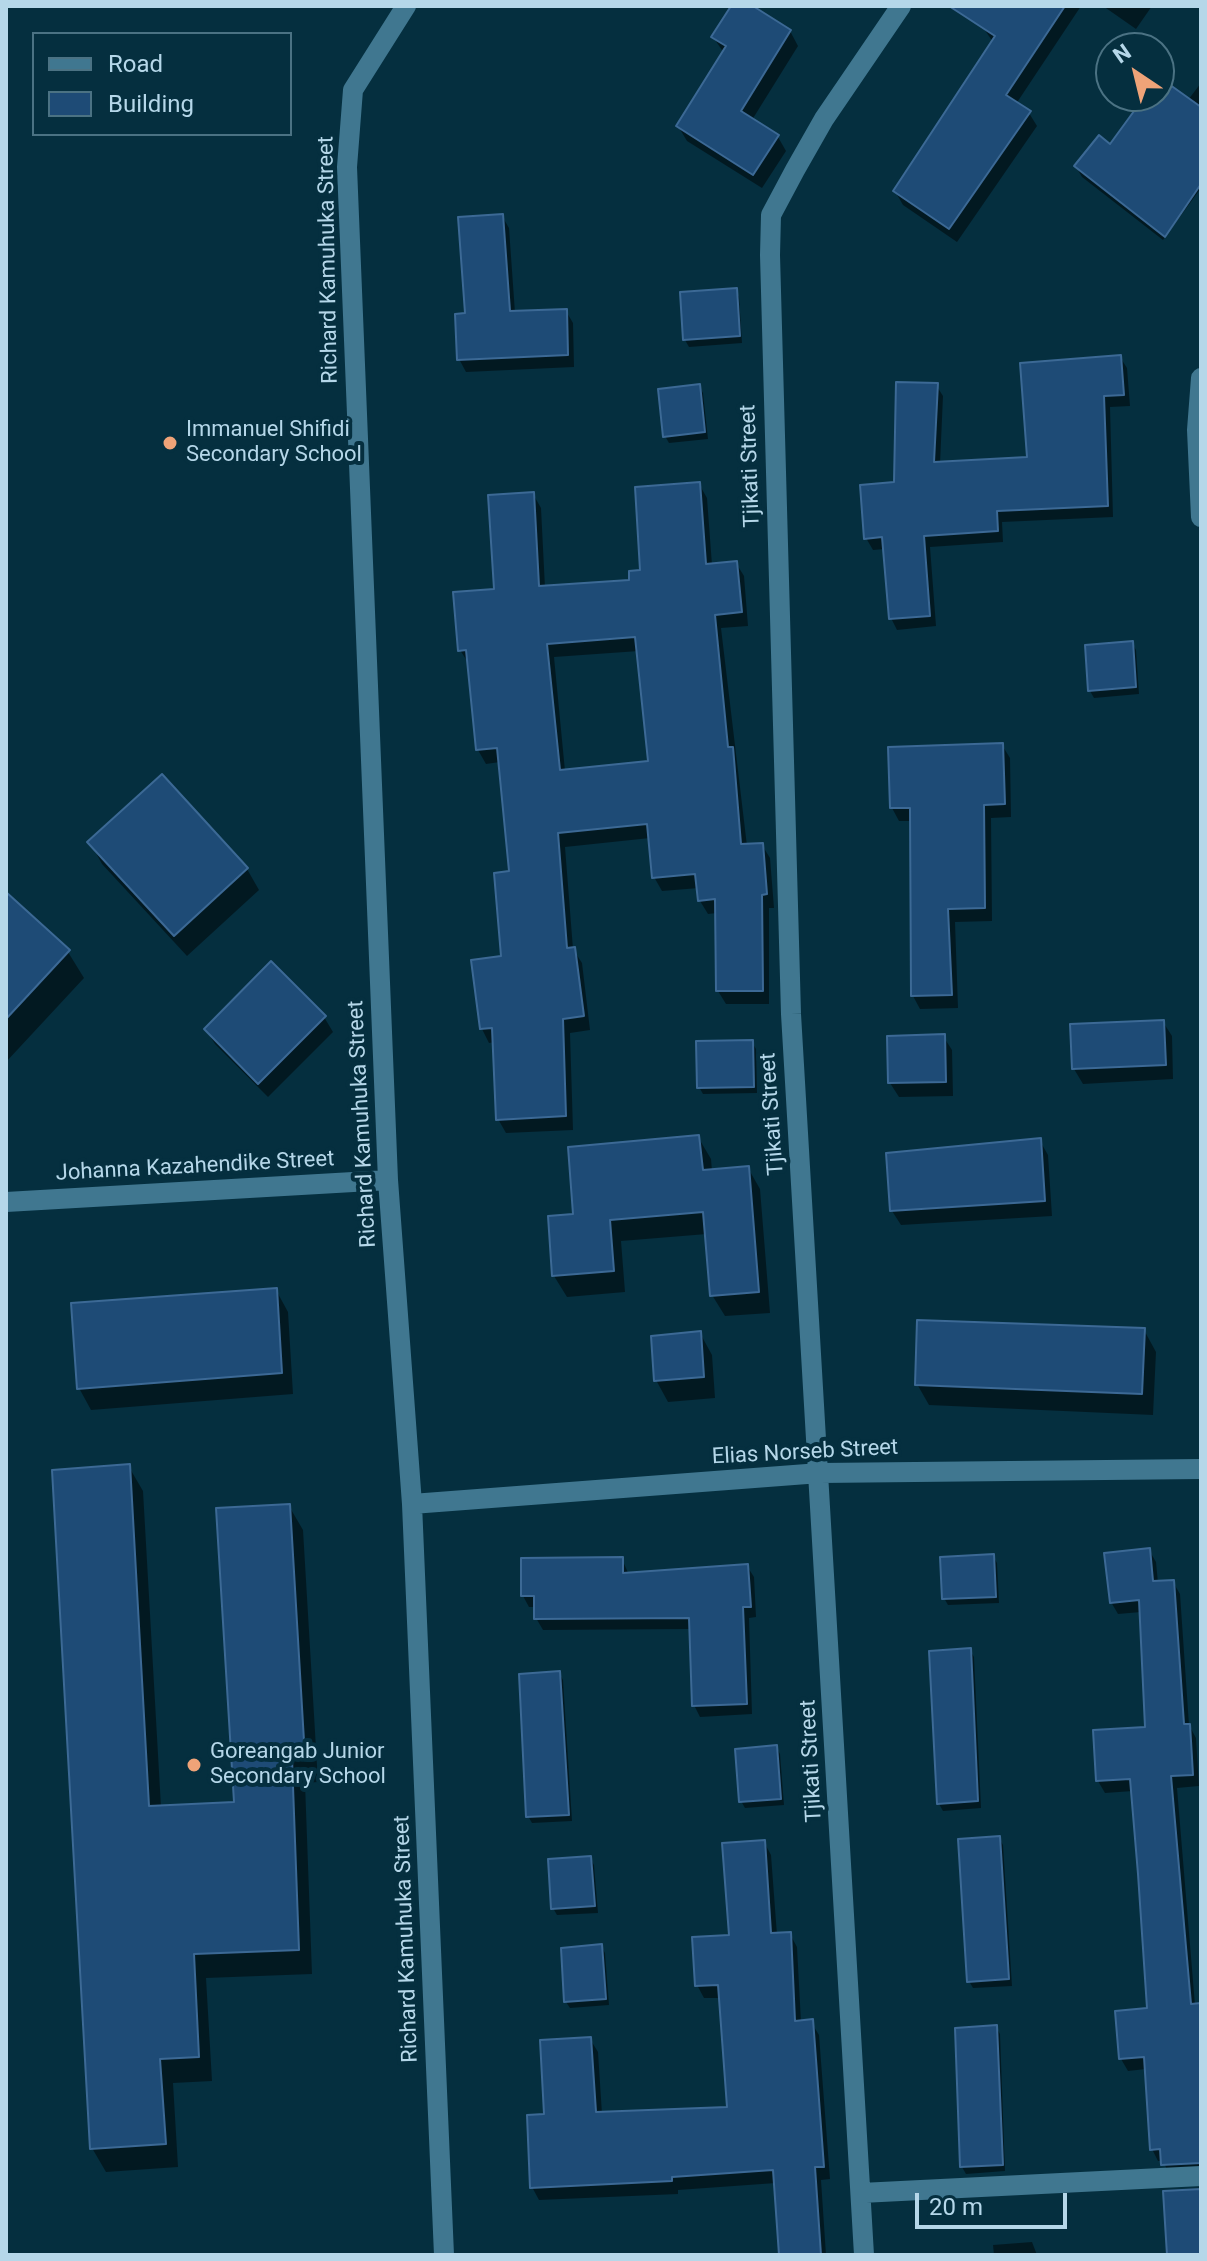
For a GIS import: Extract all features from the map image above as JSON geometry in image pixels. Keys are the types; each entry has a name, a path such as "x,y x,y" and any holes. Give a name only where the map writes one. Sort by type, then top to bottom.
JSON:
{"street":[{"name":"Richard Kamuhuka Street","path":"406,6 353,90 347,167 388,1180 412,1504 444,2255"},
{"name":"Tjikati Street","path":"864,2255 791,1014 771,215 824,119 901,6"},
{"path":"1201,378 1197,430 1201,517"},
{"name":"Johanna Kazahendike Street","path":"6,1202 388,1180"},
{"name":"Elias Norseb Street","path":"412,1504 820,1473 1201,1469"},
{"path":"861,2193 1201,2176"}],"building":[{"path":"731,6 753,6 791,30 741,111 779,135 753,175 676,126 726,46 711,37"},
{"path":"949,6 1065,6 1006,95 1031,111 949,229 893,191 995,36"},
{"path":"1175,88 1201,107 1201,184 1165,237 1074,166 1099,135 1110,144 1133,112 1175,112"},
{"path":"503,214 510,311 567,309 568,355 457,360 455,314 465,313 458,217"},
{"path":"737,288 740,336 683,340 680,292"},
{"path":"1121,355 1124,395 1104,396 1108,506 997,511 998,531 924,536 930,616 889,619 882,537 864,539 860,485 894,482 896,382 938,383 934,462 1027,457 1020,363"},
{"path":"700,384 705,432 663,437 658,389"},
{"path":"700,482 706,564 737,561 742,612 715,615 728,747 733,747 741,844 763,843 767,894 762,895 763,991 716,991 715,899 698,901 695,874 652,878 647,824 558,833 567,948 575,947 584,1016 563,1019 566,1116 496,1120 492,1028 480,1029 471,960 501,956 494,873 509,871 497,748 476,750 466,650 458,651 453,592 494,589 488,495 534,492 539,586 629,580 629,571 640,570 635,487","holes":["635,637 648,761 560,770 547,644"]},
{"path":"1133,641 1136,687 1088,691 1085,645"},
{"path":"1003,743 1005,804 984,805 985,908 948,909 952,995 911,996 910,808 890,808 888,747"},
{"path":"162,774 248,868 174,936 87,842"},
{"path":"6,892 70,950 6,1019"},
{"path":"271,961 326,1016 258,1084 204,1029"},
{"path":"1164,1020 1166,1065 1072,1069 1070,1024"},
{"path":"945,1034 946,1082 888,1083 887,1036"},
{"path":"753,1040 754,1087 697,1088 696,1041"},
{"path":"699,1135 703,1170 749,1166 759,1292 710,1296 703,1212 610,1220 614,1271 552,1276 548,1216 573,1214 568,1147"},
{"path":"1041,1138 1045,1201 890,1211 886,1153"},
{"path":"277,1288 282,1373 77,1389 71,1303"},
{"path":"917,1320 1145,1328 1142,1394 915,1385"},
{"path":"701,1331 704,1377 654,1381 651,1336"},
{"path":"130,1464 149,1806 234,1802 216,1508 290,1504 305,1758 292,1759 299,1950 194,1954 199,2057 160,2059 166,2144 90,2149 52,1470"},
{"path":"1150,1548 1153,1581 1174,1580 1184,1724 1190,1724 1193,1775 1171,1776 1191,2004 1201,2003 1201,2163 1161,2165 1160,2149 1150,2150 1144,2057 1119,2059 1115,2011 1147,2008 1138,1874 1130,1779 1096,1781 1093,1730 1145,1727 1139,1600 1110,1603 1104,1553"},
{"path":"994,1554 996,1597 942,1599 940,1557"},
{"path":"623,1557 623,1573 748,1564 751,1607 743,1607 747,1704 692,1706 689,1618 534,1619 534,1596 521,1596 521,1558"},
{"path":"971,1648 978,1801 937,1804 929,1651"},
{"path":"560,1671 569,1815 526,1817 519,1674"},
{"path":"777,1745 781,1799 739,1802 735,1749"},
{"path":"1000,1836 1009,1979 967,1982 958,1839"},
{"path":"765,1840 771,1933 791,1932 795,2021 813,2019 824,2167 815,2167 821,2255 779,2255 773,2170 672,2177 672,2181 530,2188 527,2115 544,2114 540,2040 591,2037 596,2112 727,2107 718,1985 695,1986 692,1937 729,1935 722,1843"},
{"path":"591,1856 595,1906 551,1909 548,1859"},
{"path":"602,1944 606,1999 564,2002 561,1948"},
{"path":"997,2025 1003,2165 960,2167 955,2028"},
{"path":"1201,2189 1201,2255 1167,2255 1163,2191"}],"place":[{"name":"Immanuel Shifidi Secondary School","path":"170,443"},
{"name":"Goreangab Junior Secondary School","path":"194,1765"}]}
